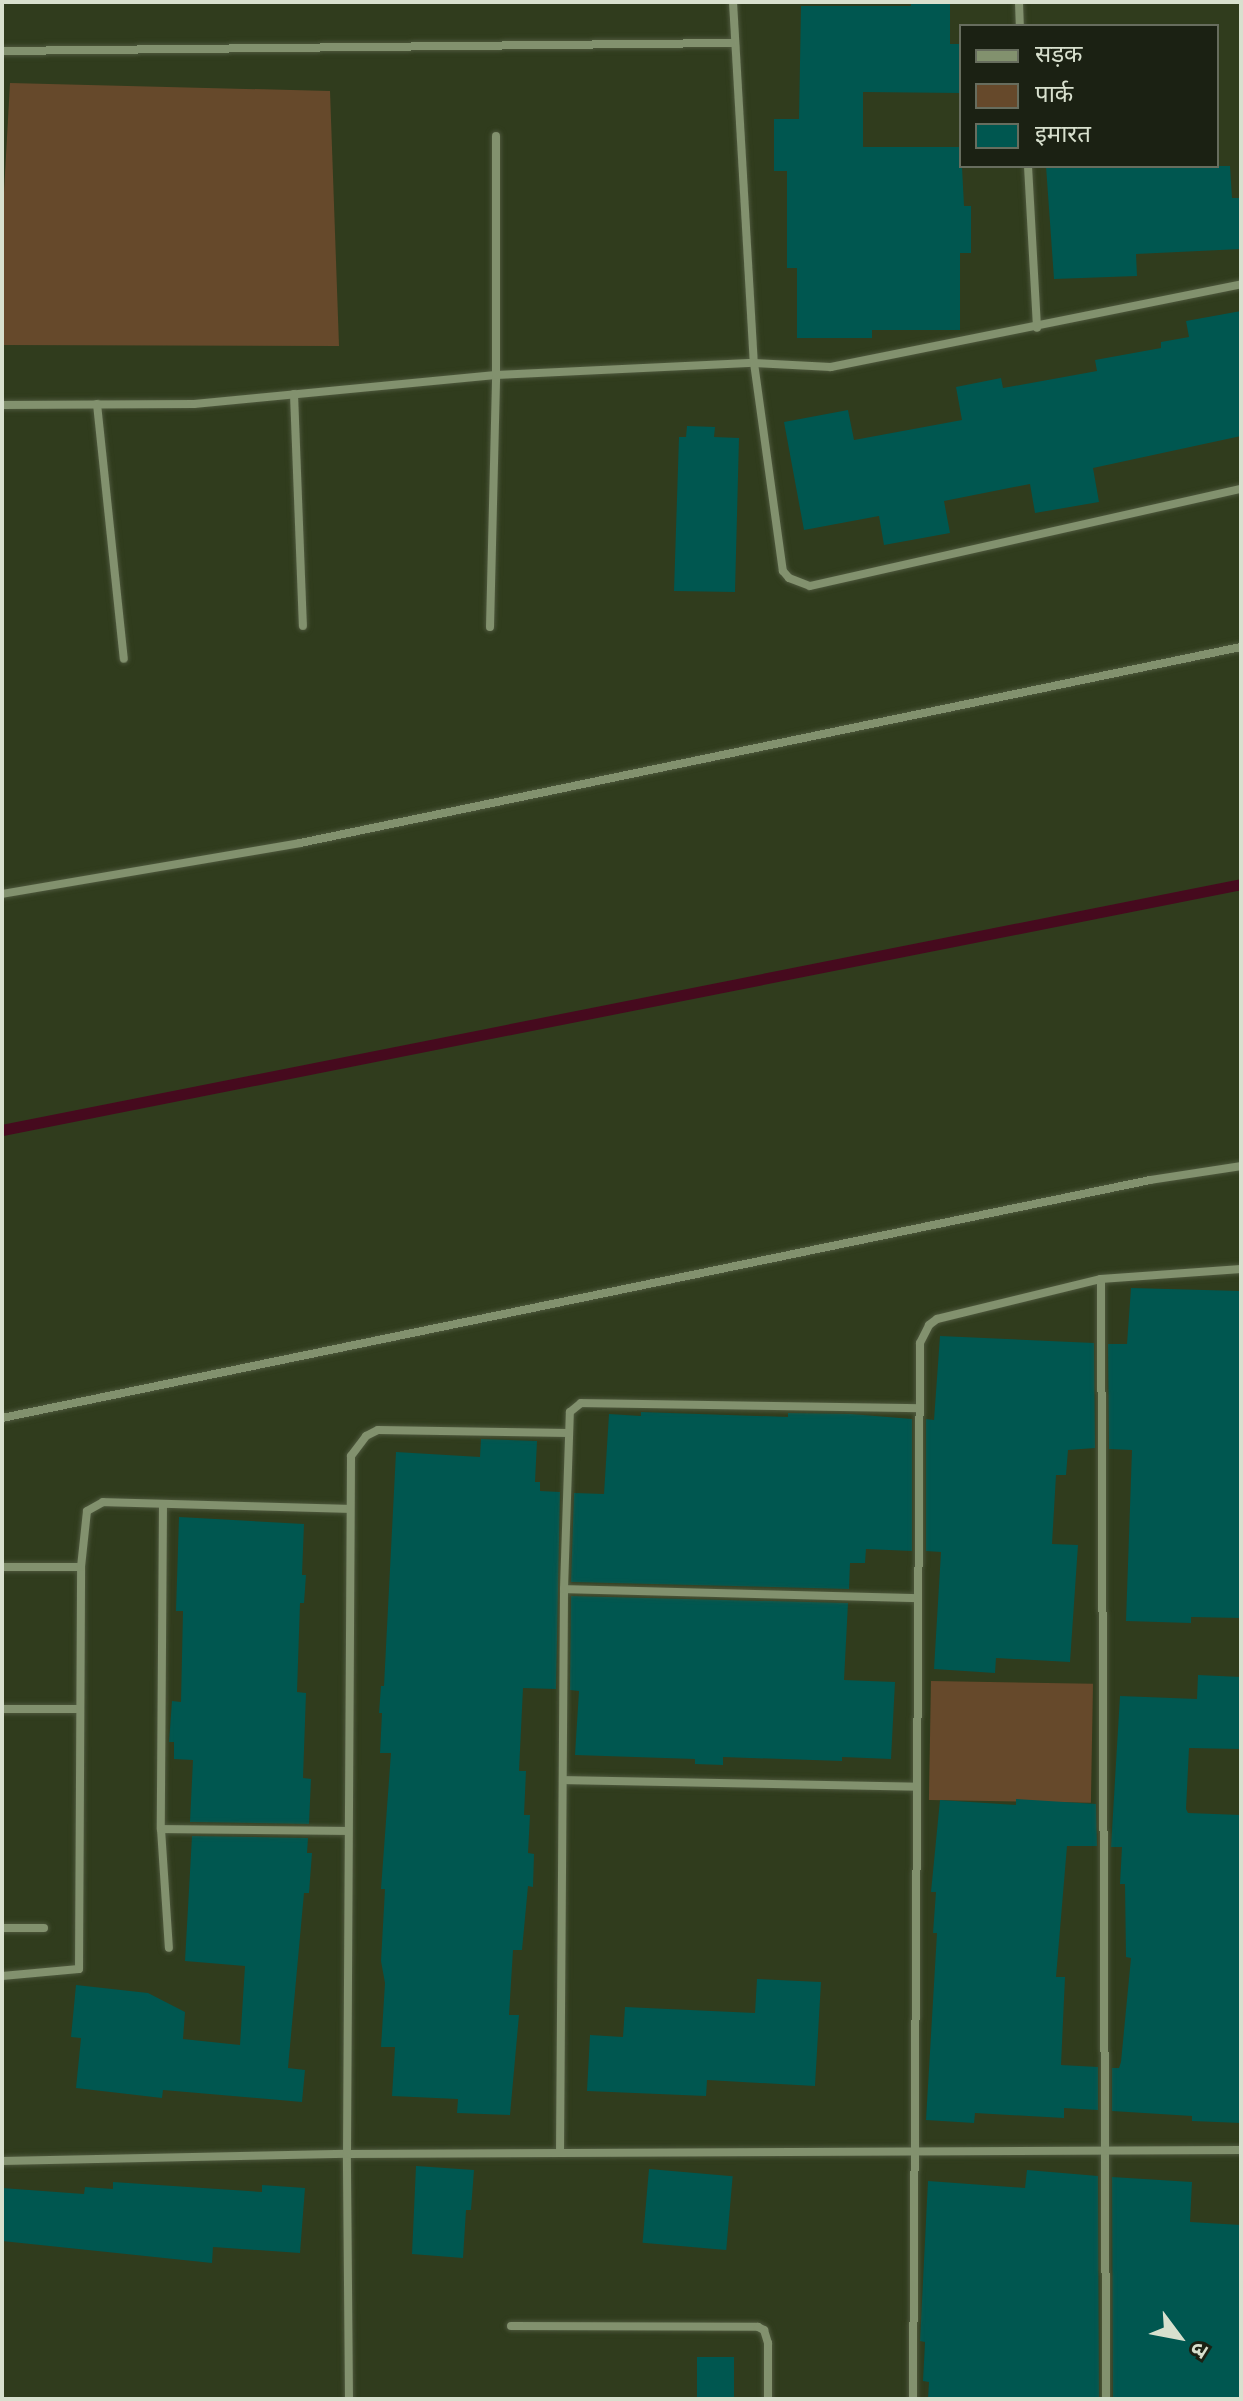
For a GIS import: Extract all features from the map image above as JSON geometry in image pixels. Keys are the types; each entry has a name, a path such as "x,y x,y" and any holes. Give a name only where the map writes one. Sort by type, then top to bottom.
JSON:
{"street":[{"path":"733,2 754,363 783,571 798,584 810,586 1241,489"},
{"path":"1019,2 1020,24"},
{"path":"2,51 733,43"},
{"path":"490,627 496,375 496,136"},
{"path":"1028,168 1037,328"},
{"path":"2,405 194,404 496,375 754,363 831,367 1037,328 1241,284"},
{"path":"294,394 303,626"},
{"path":"97,404 124,659"},
{"path":"2,894 300,843 1241,647"},
{"path":"2,1418 1150,1180 1241,1166"},
{"path":"913,2399 920,1343 929,1325 937,1319 1101,1279 1241,1269"},
{"path":"1101,1279 1106,2399"},
{"path":"560,2153 564,1589 570,1412 581,1403 918,1408"},
{"path":"349,2399 347,2154 351,1456 366,1436 378,1430 568,1433"},
{"path":"2,1976 79,1969 81,1567 85,1518 93,1506 103,1502 349,1509"},
{"path":"163,1504 161,1829 169,1948"},
{"path":"2,1567 81,1567"},
{"path":"564,1589 917,1598"},
{"path":"2,1709 79,1709"},
{"path":"563,1780 916,1787"},
{"path":"161,1829 348,1831"},
{"path":"2,1928 44,1928"},
{"path":"2,2161 347,2154 1241,2150"},
{"path":"511,2326 758,2327 764,2330 768,2343 768,2399"}],"green space":[{"path":"10,83 330,91 339,346 2,345 2,228"},
{"path":"931,1681 1093,1684 1091,1803 929,1800"}],"building":[{"path":"911,2 950,2 950,44 959,44 959,93 863,92 863,147 959,147 964,206 971,206 971,253 960,253 960,330 872,330 872,338 797,338 797,268 787,268 787,171 774,171 774,119 799,119 801,6 911,6"},
{"path":"1230,166 1232,198 1241,198 1241,249 1136,254 1137,276 1054,279 1046,168"},
{"path":"1241,311 1241,436 1093,468 1099,502 1035,513 1030,484 944,501 950,533 884,545 879,516 804,530 784,422 848,410 854,440 962,420 956,387 1001,378 1003,388 1097,371 1095,360 1161,348 1161,342 1189,337 1186,321"},
{"path":"687,426 715,427 714,437 739,438 735,592 674,591 679,437 686,437"},
{"path":"1131,1288 1241,1291 1241,1618 1191,1617 1191,1623 1126,1621 1132,1450 1109,1449 1108,1344 1127,1344"},
{"path":"940,1336 1094,1343 1095,1448 1068,1450 1066,1475 1056,1475 1052,1544 1078,1545 1070,1662 996,1658 995,1673 934,1669 941,1552 926,1551 926,1419 934,1420"},
{"path":"641,1412 788,1417 788,1413 851,1414 912,1419 912,1551 866,1549 865,1563 850,1563 849,1589 571,1582 574,1493 604,1494 609,1414 641,1416"},
{"path":"481,1439 537,1441 535,1482 540,1482 540,1491 560,1492 556,1689 523,1688 519,1771 526,1771 524,1815 530,1815 528,1853 534,1854 533,1887 528,1886 522,1950 513,1950 509,2015 519,2015 510,2115 457,2113 458,2099 392,2096 395,2047 381,2047 385,1889 381,1889 391,1753 380,1753 382,1713 379,1713 381,1686 384,1686 396,1452 480,1457"},
{"path":"179,1517 304,1524 302,1575 306,1575 304,1603 300,1603 297,1692 306,1693 303,1778 311,1779 309,1824 190,1822 193,1760 174,1759 174,1742 169,1742 172,1701 181,1702 183,1611 176,1611"},
{"path":"571,1596 848,1603 844,1680 895,1682 891,1759 842,1757 842,1761 723,1757 723,1765 695,1764 695,1759 575,1755 579,1691 570,1690"},
{"path":"1198,1675 1241,1677 1241,1749 1189,1748 1186,1809 1188,1813 1241,1815 1241,2123 1192,2121 1192,2116 1112,2111 1112,2068 1119,2068 1121,2062 1131,1958 1126,1957 1125,1884 1120,1884 1122,1847 1111,1847 1120,1696 1197,1699"},
{"path":"1016,1799 1096,1804 1097,1846 1067,1846 1056,1977 1065,1977 1061,2065 1098,2067 1098,2110 1064,2108 1064,2118 975,2113 974,2123 926,2120 937,1933 933,1933 936,1892 931,1892 940,1800 1016,1805"},
{"path":"192,1836 308,1838 307,1853 312,1853 309,1893 304,1893 288,2068 305,2070 302,2102 163,2090 162,2098 76,2088 81,2038 71,2037 76,1985 148,1993 185,2012 183,2039 240,2045 245,1966 185,1961"},
{"path":"757,1979 821,1982 815,2086 707,2080 706,2096 587,2091 590,2035 623,2037 625,2007 755,2013"},
{"path":"416,2166 474,2170 471,2210 466,2210 463,2258 412,2254"},
{"path":"649,2169 733,2176 726,2250 643,2243"},
{"path":"1027,2170 1098,2176 1099,2399 928,2399 929,2382 923,2381 925,2342 920,2341 928,2181 1025,2188"},
{"path":"1112,2177 1192,2182 1190,2222 1241,2225 1241,2399 1113,2399"},
{"path":"113,2182 262,2192 262,2185 305,2188 300,2253 213,2247 212,2263 2,2241 2,2188 84,2194 85,2187 113,2189"},
{"path":"697,2357 734,2357 734,2399 697,2399"}],"waterway":[{"path":"2,1130 1241,884"}]}
